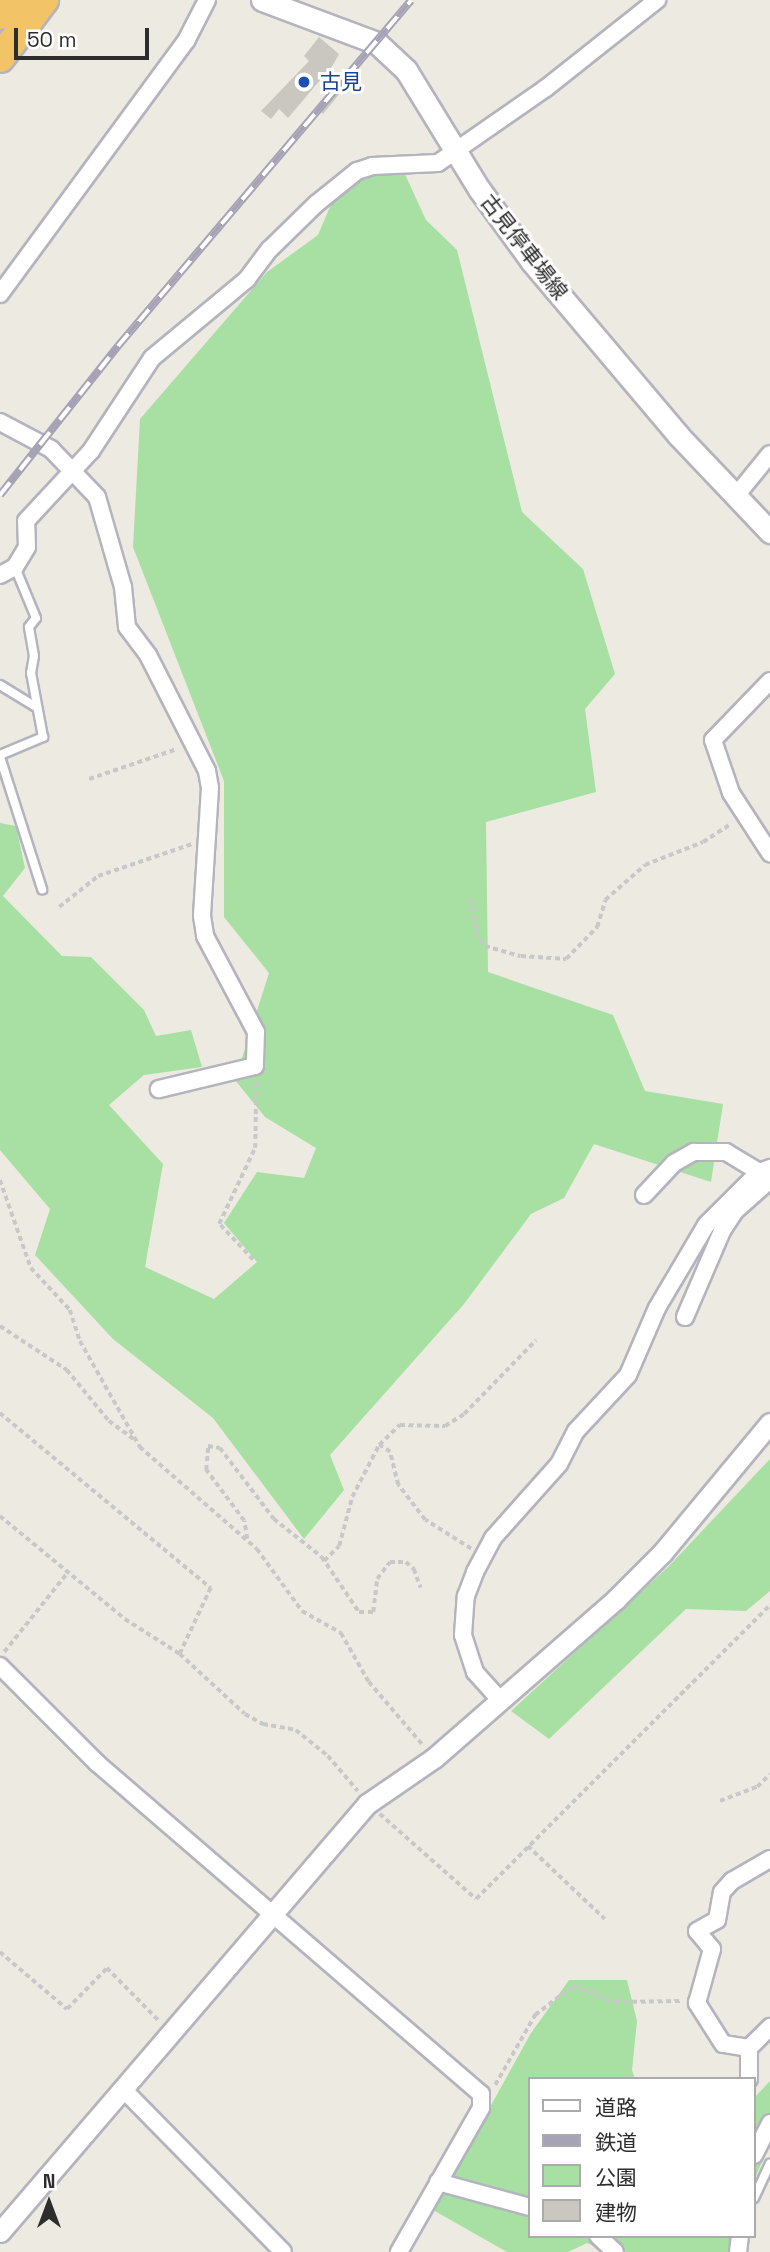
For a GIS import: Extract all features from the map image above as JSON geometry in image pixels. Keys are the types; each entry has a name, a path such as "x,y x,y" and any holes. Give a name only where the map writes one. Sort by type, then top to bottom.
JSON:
{"highway":[{"path":"0,15 12,0"},
{"path":"0,58 44,0"}],"main road":[{"name":"古見停車場線","path":"262,0 377,43 405,70 532,262 735,497 770,531"}],"street":[{"path":"0,294 186,41 207,0"},
{"path":"0,575 15,567 27,547 26,521 72,473 152,358 247,279 270,249 316,204 358,171 372,166 438,163 546,88 657,0"},
{"path":"0,422 51,449 97,497 124,587 131,637 148,654 168,700 196,743 210,788 202,916 205,936 256,1032 255,1066 159,1089"},
{"path":"735,497 770,454"},
{"path":"770,681 713,740 731,793 770,853"},
{"path":"644,1195 674,1163 694,1152 726,1152 766,1174"},
{"path":"685,1317 722,1231 766,1174"},
{"path":"501,1701 475,1672 463,1635 466,1596 483,1557 510,1518 550,1477 583,1422 628,1374 657,1308 706,1225 766,1174"},
{"path":"0,2232 367,1804 435,1758 662,1553 770,1423"},
{"path":"0,1665 97,1763 272,1913 482,2100 400,2252"},
{"path":"750,2048 723,2044 697,2003 712,1949 697,1931 717,1920 722,1892 732,1881 770,1858"},
{"path":"749,2077 750,2048 770,2027"},
{"path":"123,2089 283,2252"},
{"path":"756,2151 770,2123"},
{"path":"438,2182 528,2206"},
{"path":"600,2238 615,2252"}],"lane":[{"path":"15,567 36,618 29,627 36,707 43,737 0,756 41,889"},
{"path":"0,685 36,707"},
{"path":"756,2194 770,2164"}],"path":[{"path":"89,779 196,743"},
{"path":"472,899 476,932 485,946 521,956 566,959 597,927 605,900 645,865 703,842 746,815"},
{"path":"59,907 98,876 206,841"},
{"path":"253,1260 219,1224 255,1148 255,1066"},
{"path":"0,1180 31,1268 70,1310 80,1341 136,1440"},
{"path":"0,1326 66,1370 109,1421 136,1440 168,1474 247,1539 267,1560 293,1603 341,1633 369,1682 435,1758"},
{"path":"324,1561 339,1546 352,1497 379,1445 400,1425 445,1426 464,1414 536,1340"},
{"path":"0,1413 211,1588 180,1654"},
{"path":"379,1445 390,1452 398,1485 425,1520 483,1557"},
{"path":"247,1539 244,1521 206,1470 208,1446 220,1448 274,1519 324,1561 353,1606 365,1615 376,1606 377,1579 390,1562 405,1562 414,1569 421,1588"},
{"path":"0,1516 125,1619 180,1654 245,1714 263,1724 296,1730 328,1756 367,1804 476,1899 770,1605"},
{"path":"0,1656 68,1572"},
{"path":"720,1801 757,1787 770,1774"},
{"path":"528,1846 605,1919"},
{"path":"0,1952 66,2009 107,1968 171,2033"},
{"path":"482,2100 488,2098 535,2015 573,1986 615,2002 697,2003"}],"green space":[{"path":"404,172 426,220 457,250 522,512 583,569 615,674 585,709 596,792 486,822 488,972 613,1015 645,1091 723,1104 711,1182 594,1144 564,1198 531,1214 464,1304 330,1455 344,1490 304,1539 213,1418 113,1339 35,1255 50,1209 0,1150 0,823 16,826 25,868 3,896 62,956 91,957 144,1010 156,1036 191,1030 202,1067 144,1075 109,1105 163,1164 145,1267 214,1299 257,1262 224,1223 257,1172 304,1178 316,1148 265,1117 235,1080 269,973 224,917 224,781 133,547 140,419 267,272 318,235 344,174"},
{"path":"770,1459 770,1591 746,1611 686,1609 549,1739 511,1711 669,1566"},
{"path":"569,1980 627,1980 637,2021 632,2070 634,2077 528,2077 528,2238 736,2238 732,2252 606,2252 587,2243 568,2252 507,2252 433,2210 531,2033"},
{"path":"770,2081 770,2142 756,2176 756,2096"}],"building":[{"path":"319,37 339,54 333,65 288,118 279,109 271,119 261,111 309,61 304,56"},
{"path":"354,66 354,76 323,114 315,108"}],"railway":[{"path":"0,495 118,346 411,0"}],"place":[{"name":"古見","path":"304,82"}]}
